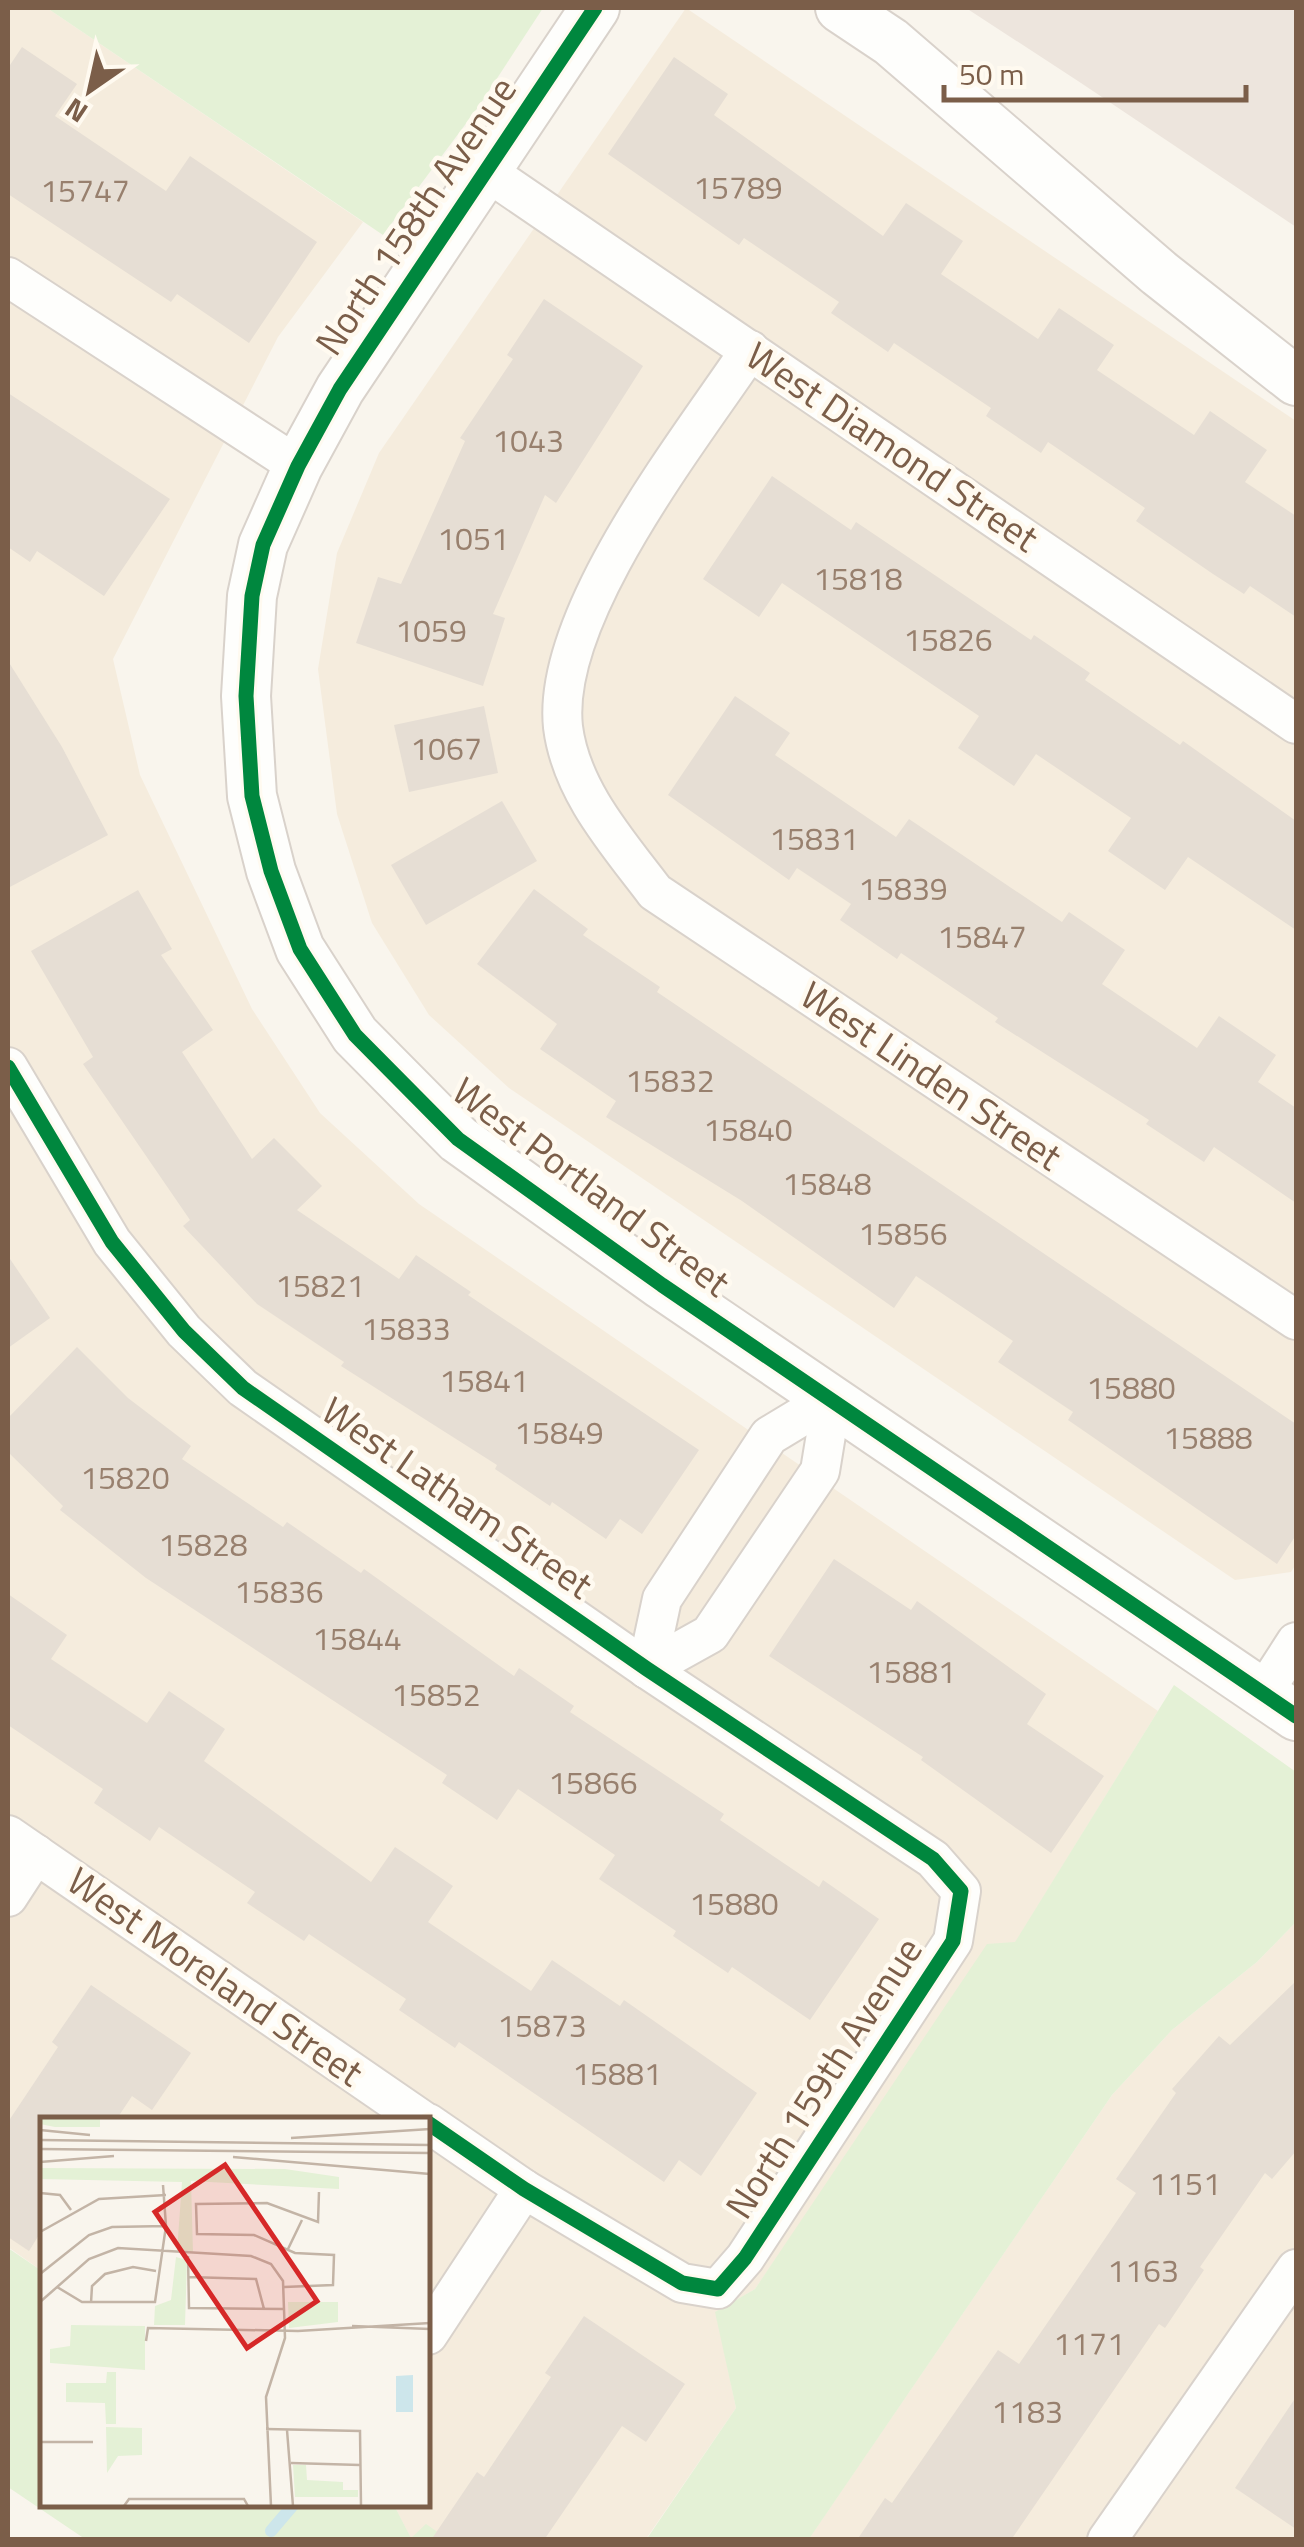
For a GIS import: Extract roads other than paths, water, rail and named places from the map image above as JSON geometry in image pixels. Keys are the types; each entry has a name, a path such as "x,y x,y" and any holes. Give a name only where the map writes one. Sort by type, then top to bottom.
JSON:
{"street":[{"name":"North 158th Avenue","path":"298,466 340,389 594,8"},
{"path":"840,8 891,42 1158,273 1296,381"},
{"name":"West Diamond Street","path":"486,170 1296,724"},
{"path":"8,277 298,466"},
{"name":"West Linden Street","path":"750,350 613,558 571,651 564,727 590,806 655,892 1296,1320"},
{"name":"West Portland Street","path":"298,466 264,545 252,596 246,696 252,796 271,871 300,949 355,1034 458,1139 1281,1703"},
{"name":"West Latham Street","path":"8,1067 112,1242 184,1332 243,1388 647,1669 934,1859 961,1891"},
{"path":"647,1669 662,1600 769,1436 832,1398"},
{"path":"647,1669 710,1634 820,1471 832,1398"},
{"path":"1281,1703 1296,1642"},
{"path":"8,1897 22,1844"},
{"name":"West Moreland Street","path":"22,1844 419,2117"},
{"name":"North 159th Avenue","path":"718,2289 745,2258 953,1941 961,1891"},
{"name":"West Moreland Street","path":"430,2124 524,2190 682,2283 718,2289"},
{"path":"430,2332 524,2190"},
{"path":"1107,2540 1294,2275"}],"waterway":[{"path":"271,2531 291,2507"}]}
